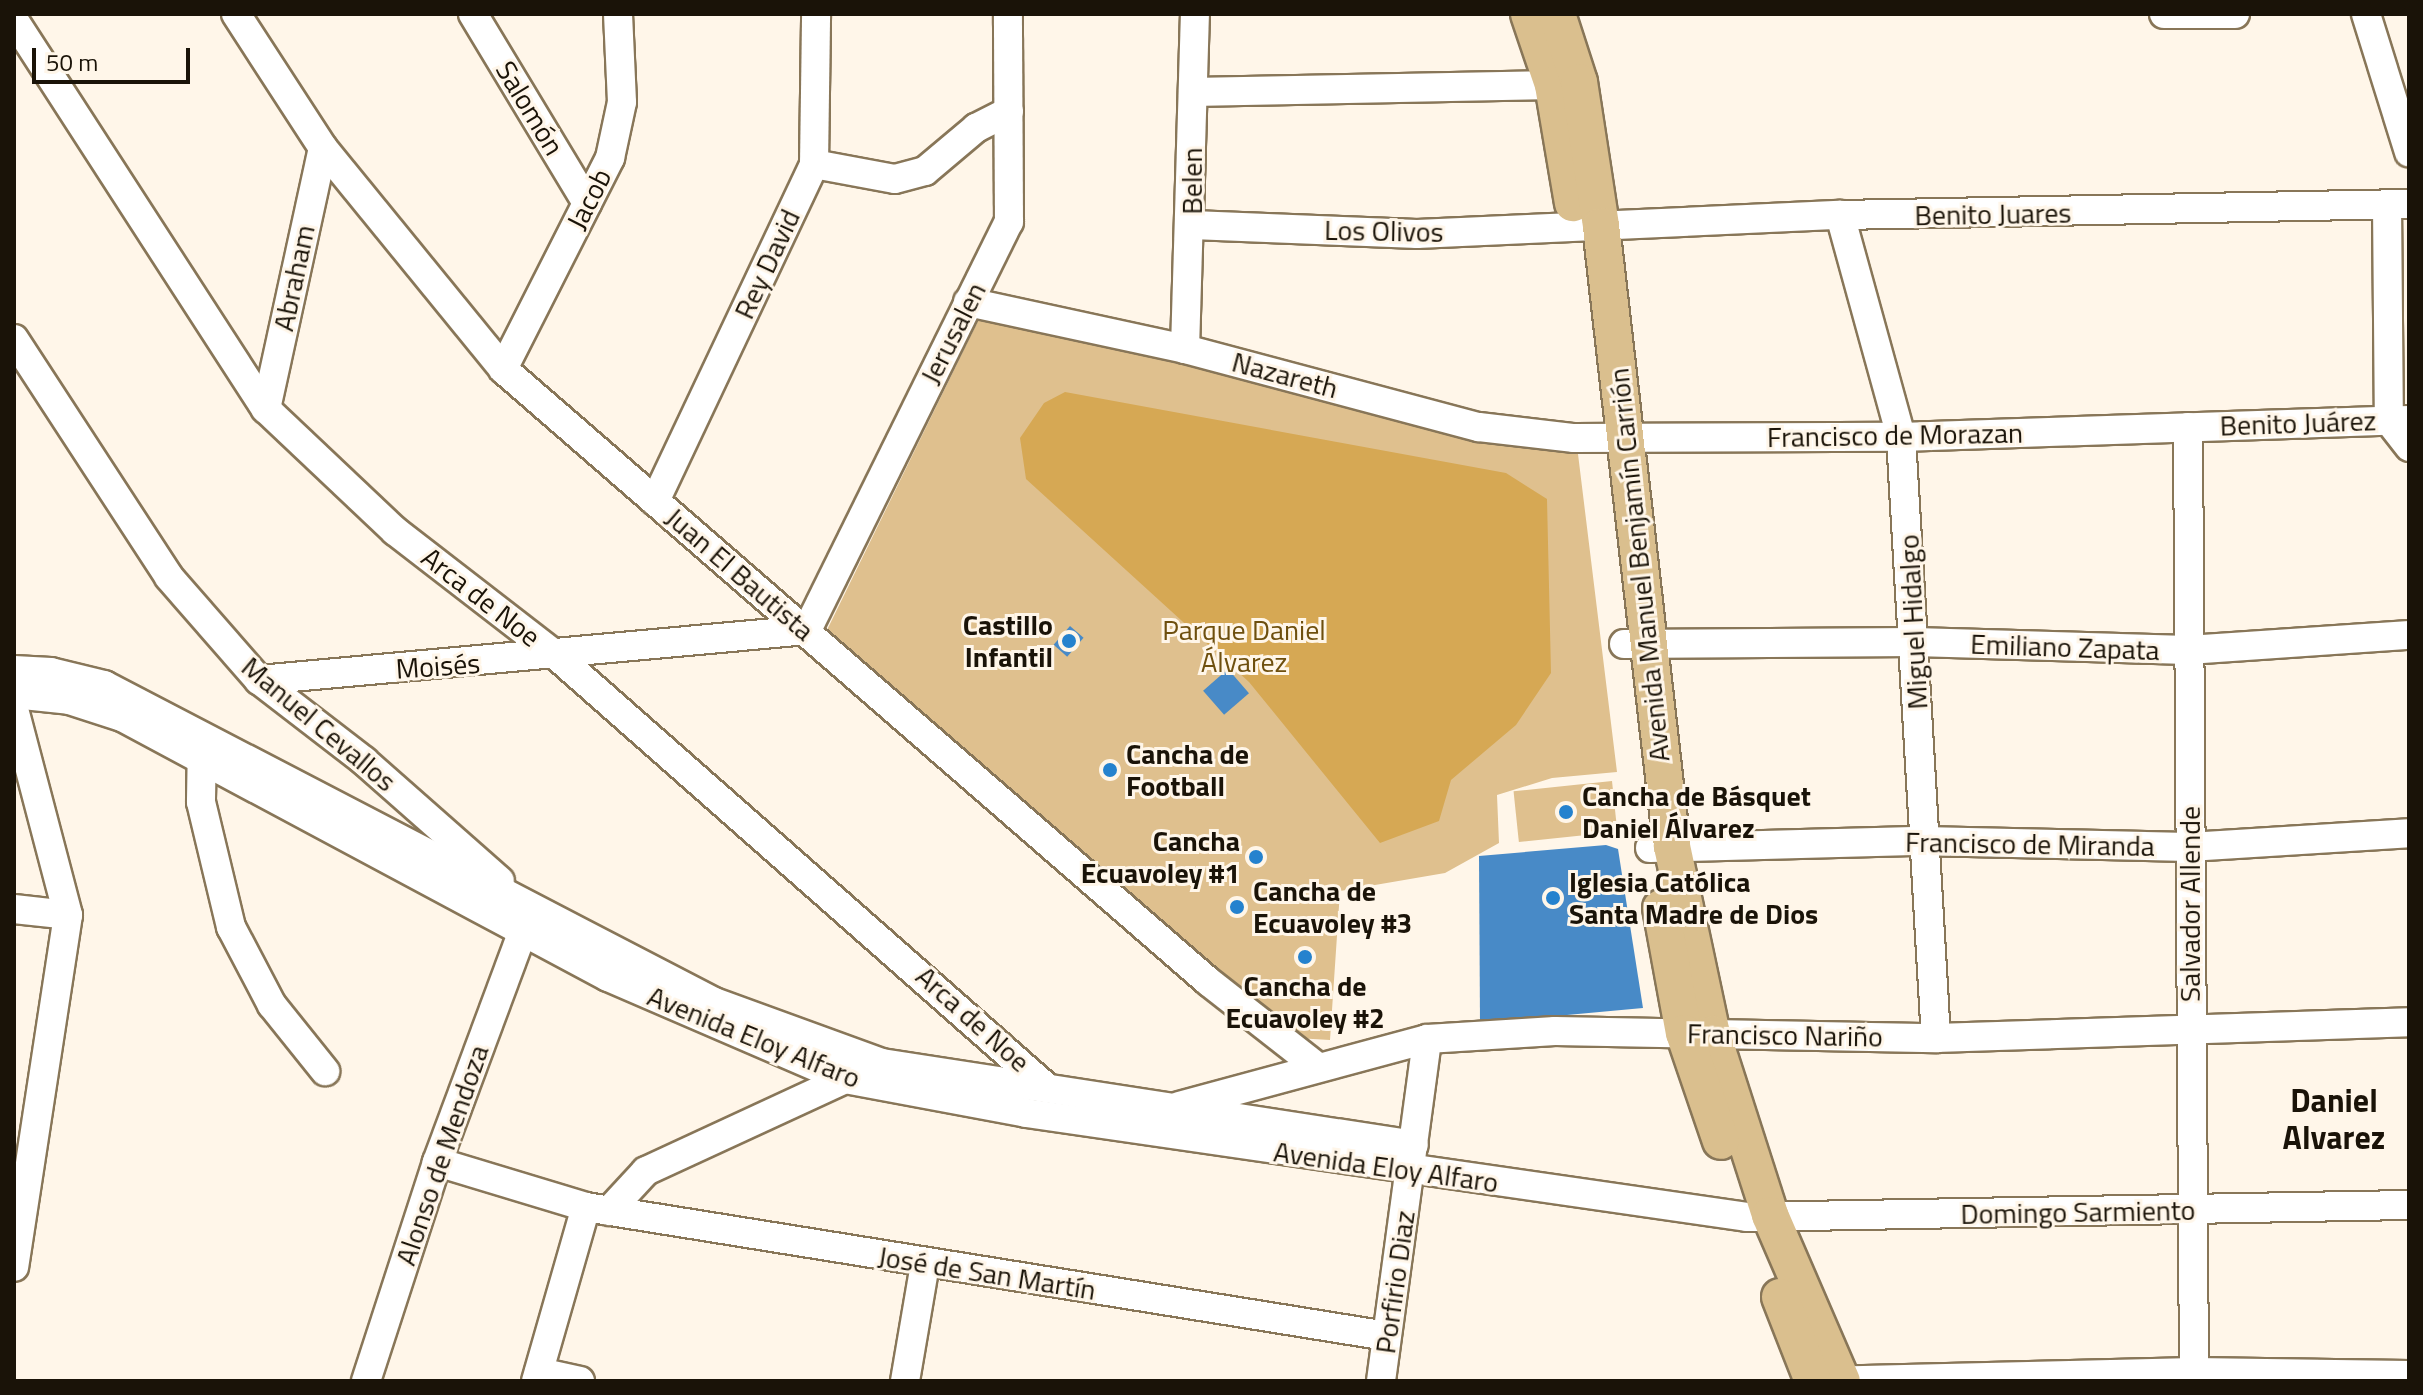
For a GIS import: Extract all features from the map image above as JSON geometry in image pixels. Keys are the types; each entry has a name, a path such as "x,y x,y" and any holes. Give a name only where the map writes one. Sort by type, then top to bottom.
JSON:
{"main road":[{"name":"Avenida Manuel Benjamín Carrión","path":"1529,14 1553,85 1589,227"},
{"name":"Avenida Manuel Benjamín Carrión","path":"1557,14 1579,82 1589,227 1635,644 1661,847 1698,1034 1758,1216 1830,1381"}],"street":[{"name":"Juan El Bautista","path":"236,14 323,148 503,369 1209,982 1316,1066"},
{"name":"Salomón","path":"473,14 587,203"},
{"name":"Jacob","path":"503,369 610,158 622,102 618,14"},
{"name":"Rey David","path":"655,501 814,164 816,14"},
{"name":"Jerusalen","path":"807,630 1009,222 1008,14"},
{"name":"Belen","path":"1185,349 1192,225 1195,14"},
{"path":"2164,14 2235,14"},
{"path":"2366,14 2409,152"},
{"name":"Arca de Noe","path":"14,20 266,409 395,531 558,657 1047,1088"},
{"path":"1193,92 1553,85"},
{"path":"814,164 895,179 925,171 976,128 1009,111"},
{"name":"Abraham","path":"266,409 323,148"},
{"path":"2398,204 2399,420 2409,447"},
{"name":"Benito Juares","path":"1589,227 1840,215 2398,204"},
{"name":"Miguel Hidalgo","path":"1840,215 1901,437 1936,1038"},
{"name":"Los Olivos","path":"1192,225 1417,234 1589,227"},
{"name":"Nazareth","path":"968,302 1185,349 1479,427 1613,438"},
{"name":"Manuel Cevallos","path":"14,339 169,577 259,680 375,770 498,879 499,906"},
{"name":"Benito Juárez","path":"2188,427 2399,420"},
{"name":"Francisco de Morazan","path":"1613,438 1901,437 2188,427"},
{"name":"Salvador Allende","path":"2188,427 2194,1376"},
{"name":"Moisés","path":"259,680 558,657 807,630"},
{"name":"Emiliano Zapata","path":"1635,644 1915,642 2188,650 2409,635"},
{"name":"Avenida Eloy Alfaro","path":"14,670 51,672 104,685 201,748 499,906 714,1002 882,1063 1170,1108 1412,1158 1758,1216"},
{"name":"Avenida Eloy Alfaro","path":"14,694 69,700 201,748"},
{"path":"14,709 68,915 14,1267"},
{"path":"201,748 201,802 231,927 272,1005 325,1071"},
{"name":"Francisco de Miranda","path":"1661,847 1923,841 2189,847 2409,833"},
{"name":"Avenida Eloy Alfaro","path":"499,906 523,931 608,977 845,1079 1117,1126 1412,1158"},
{"path":"14,909 68,915"},
{"name":"Alonso de Mendoza","path":"366,1381 437,1162 523,931"},
{"name":"Francisco Nariño","path":"1117,1126 1316,1066 1427,1039 1555,1031 1936,1038 2190,1032 2409,1022"},
{"name":"Porfirio Diaz","path":"1381,1381 1427,1039"},
{"path":"580,1381 538,1377 598,1209 646,1171 845,1079"},
{"name":"José de San Martín","path":"437,1162 598,1209 1387,1336"},
{"name":"Domingo Sarmiento","path":"1758,1216 2409,1205"},
{"path":"905,1381 925,1264"},
{"path":"1830,1381 2409,1375"}],"green space":[{"name":"Parque Daniel Álvarez","path":"979,319 1578,454 1617,772 1552,778 1497,795 1499,843 1445,873 1340,891 1330,1040 1296,1038 827,630"},
{"name":"Cancha de Básquet Daniel Álvarez","path":"1612,781 1617,832 1519,842 1514,791"}],"shaded area":[{"path":"1065,392 1506,473 1547,499 1551,673 1516,725 1451,780 1439,821 1380,843 1249,682 1026,479 1020,438 1044,403"}],"building":[{"name":"Castillo Infantil","path":"1070,626 1084,638 1067,657 1054,645"},
{"path":"1228,669 1249,693 1224,715 1203,691"},
{"name":"Iglesia Católica Santa Madre de Dios","path":"1606,845 1618,849 1643,1008 1480,1023 1479,856"}],"place":[{"name":"Castillo Infantil","path":"1069,641"},
{"name":"Cancha de Football","path":"1110,770"},
{"name":"Cancha de Básquet Daniel Álvarez","path":"1566,812"},
{"name":"Cancha Ecuavoley #1","path":"1256,857"},
{"name":"Iglesia Católica Santa Madre de Dios","path":"1553,898"},
{"name":"Cancha de Ecuavoley #3","path":"1237,907"},
{"name":"Cancha de Ecuavoley #2","path":"1305,957"}],"district":[{"name":"Daniel Alvarez","path":"2334,1120"}]}
